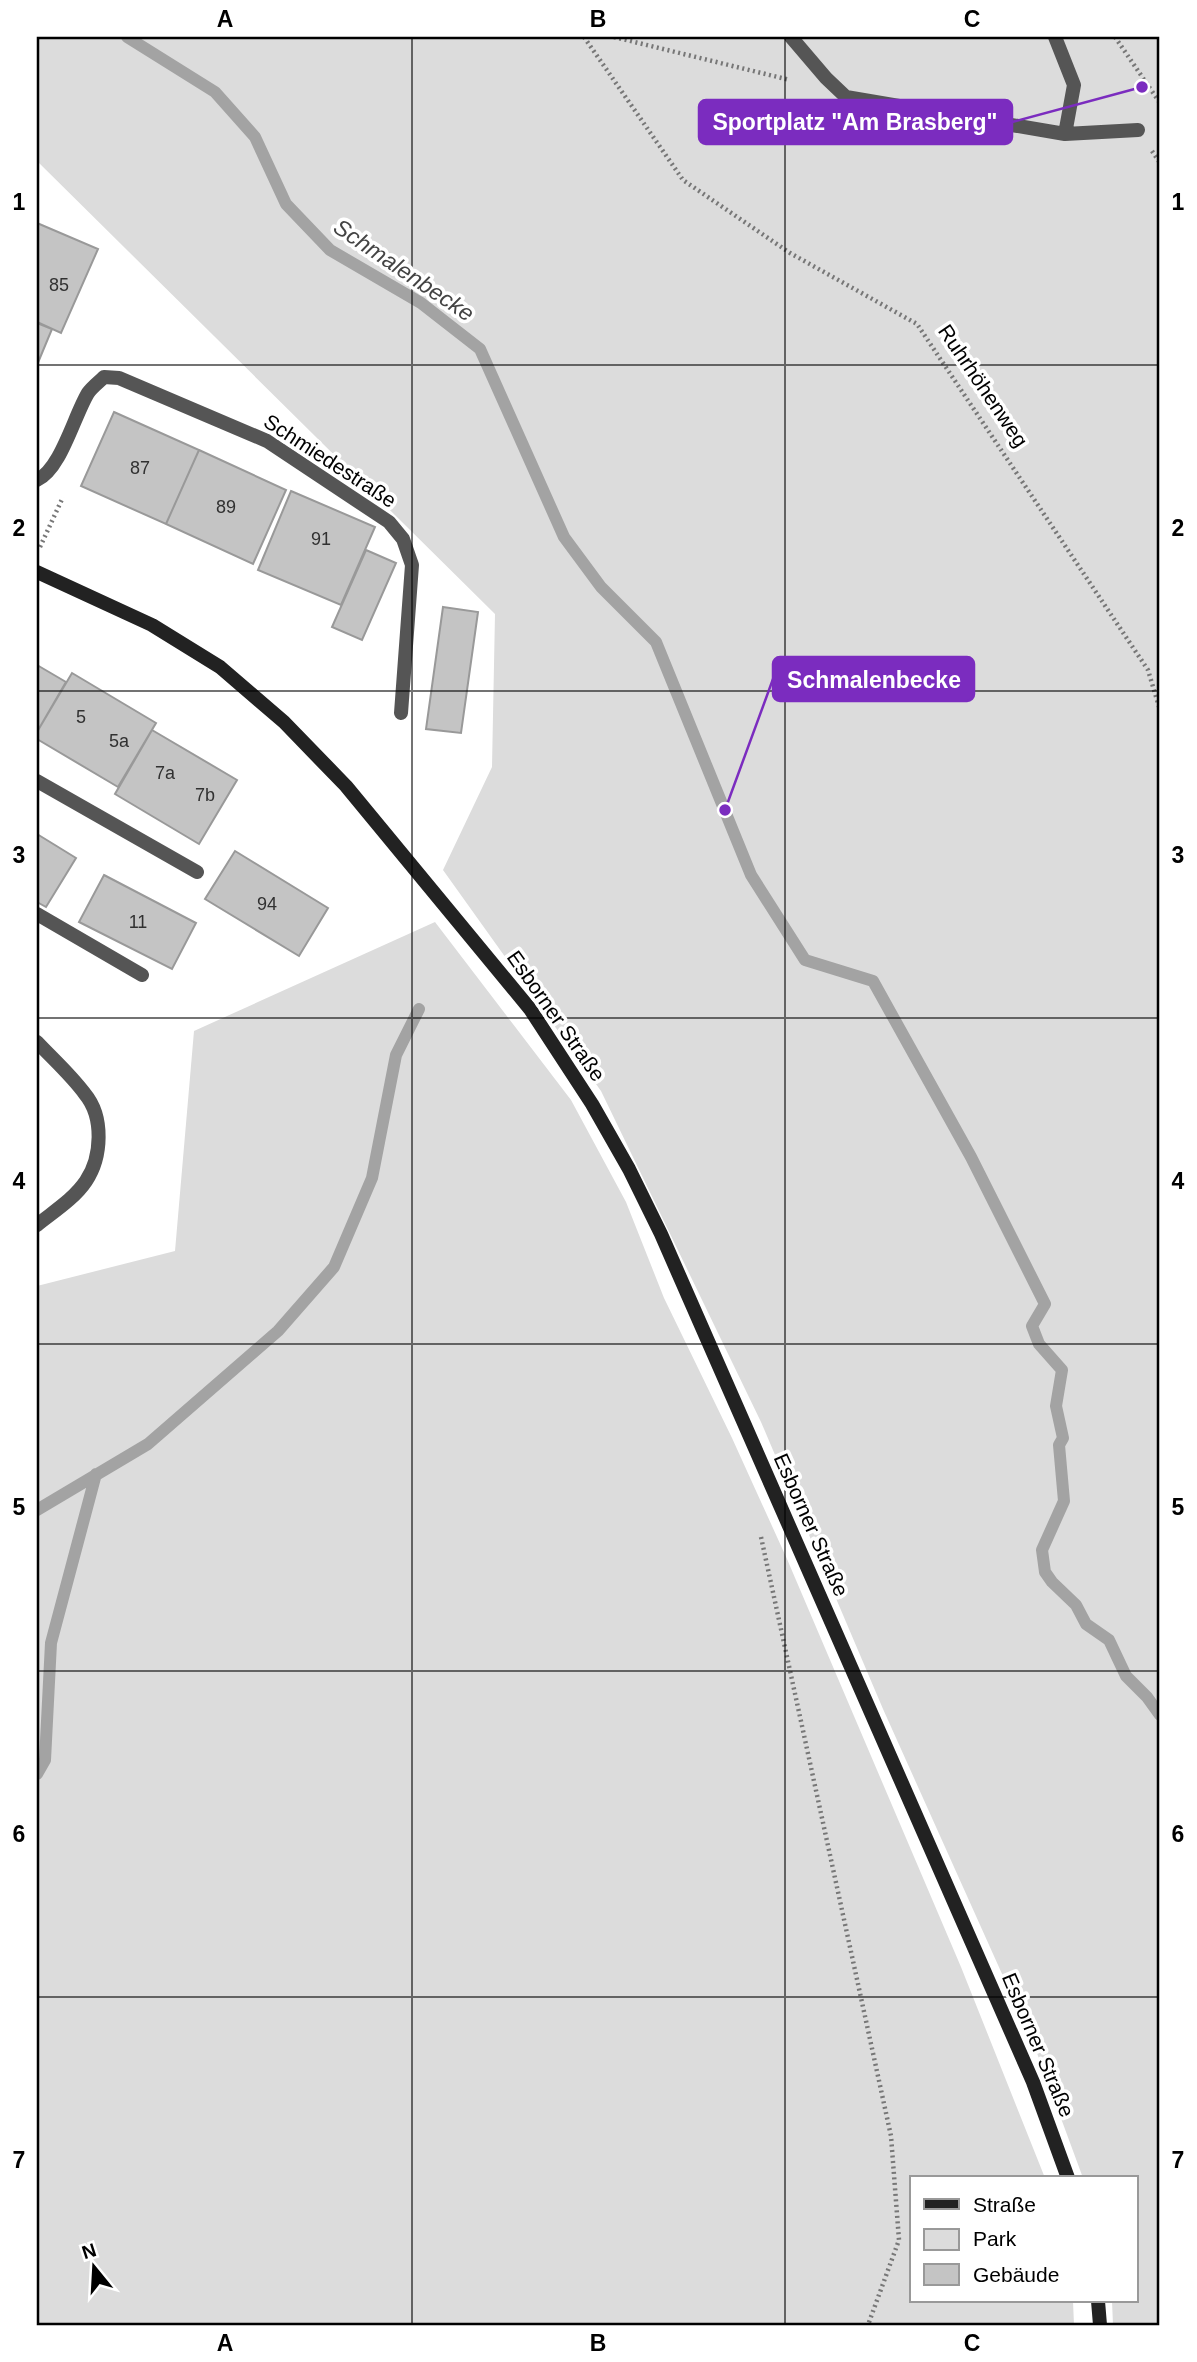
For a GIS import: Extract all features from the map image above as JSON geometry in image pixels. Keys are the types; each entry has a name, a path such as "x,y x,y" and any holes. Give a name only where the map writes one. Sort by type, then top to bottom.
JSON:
{"main road":[{"name":"Esborner Straße","path":"37,572 152,625 220,667 284,722 346,786 458,920 530,1009 563,1058 629,1169 661,1234 1033,2082 1067,2176"},
{"path":"1098,2302 1100,2325"}],"street":[{"path":"791,37 846,97 1065,134 1138,130"},
{"path":"1055,37 1074,85 1065,134"},
{"name":"Schmiedestraße","path":"37,480 54,463 89,391 104,377 119,378 267,441 389,522 403,539 412,565 401,713"},
{"path":"37,780 197,872"},
{"path":"37,914 142,975"},
{"path":"37,1042 88,1096 99,1126 97,1152 86,1181 37,1225"}],"path":[{"name":"Ruhrhöhenweg","path":"583,37 683,180 790,253 916,324 1148,670 1160,710"},
{"path":"614,37 798,82"},
{"path":"1115,37 1160,103"},
{"path":"759,1528 891,2136 899,2240 868,2325"}],"green space":[{"path":"37,37 1160,37 1160,2325 1113,2325 1112,2302 1138,2302 1138,2176 1082,2176 1034,2045 883,1709 761,1422 601,1091 443,870 492,767 495,614 37,161"},
{"path":"435,922 571,1100 626,1202 664,1298 787,1559 961,1967 1044,2176 910,2176 910,2302 1073,2302 1074,2325 37,2325 37,1286 175,1251 194,1031"}],"building":[{"path":"37,223 98,249 61,333 37,322"},
{"path":"37,323 52,329 37,365"},
{"path":"114,412 199,450 166,524 81,486"},
{"path":"199,450 286,490 253,564 166,524"},
{"path":"291,491 375,527 341,605 258,570"},
{"path":"366,550 396,563 362,640 332,627"},
{"path":"443,607 478,612 461,733 426,729"},
{"path":"37,665 66,682 37,732"},
{"path":"72,673 156,723 118,787 37,739 37,732"},
{"path":"152,730 237,780 199,844 115,794"},
{"path":"37,834 76,858 46,907 37,902"},
{"path":"235,851 328,908 299,956 205,899"},
{"path":"104,875 196,923 172,969 79,922"}],"waterway":[{"name":"Schmalenbecke","path":"127,37 215,92 255,137 286,204 330,250 421,303 480,349 564,537 601,587 656,642 751,875 805,960 873,981 971,1157 1045,1304 1032,1326 1039,1344 1062,1370 1056,1406 1063,1438 1059,1445 1064,1501 1042,1550 1045,1572 1076,1605 1086,1624 1109,1640 1126,1676 1160,1715"},
{"path":"37,1510 148,1444 278,1331 334,1267 372,1178 396,1055 419,1009"},
{"path":"37,1774 45,1760 51,1643 96,1474"}],"place":[{"name":"Sportplatz \"Am Brasberg\"","path":"1142,87"},
{"name":"Schmalenbecke","path":"725,810"}]}
